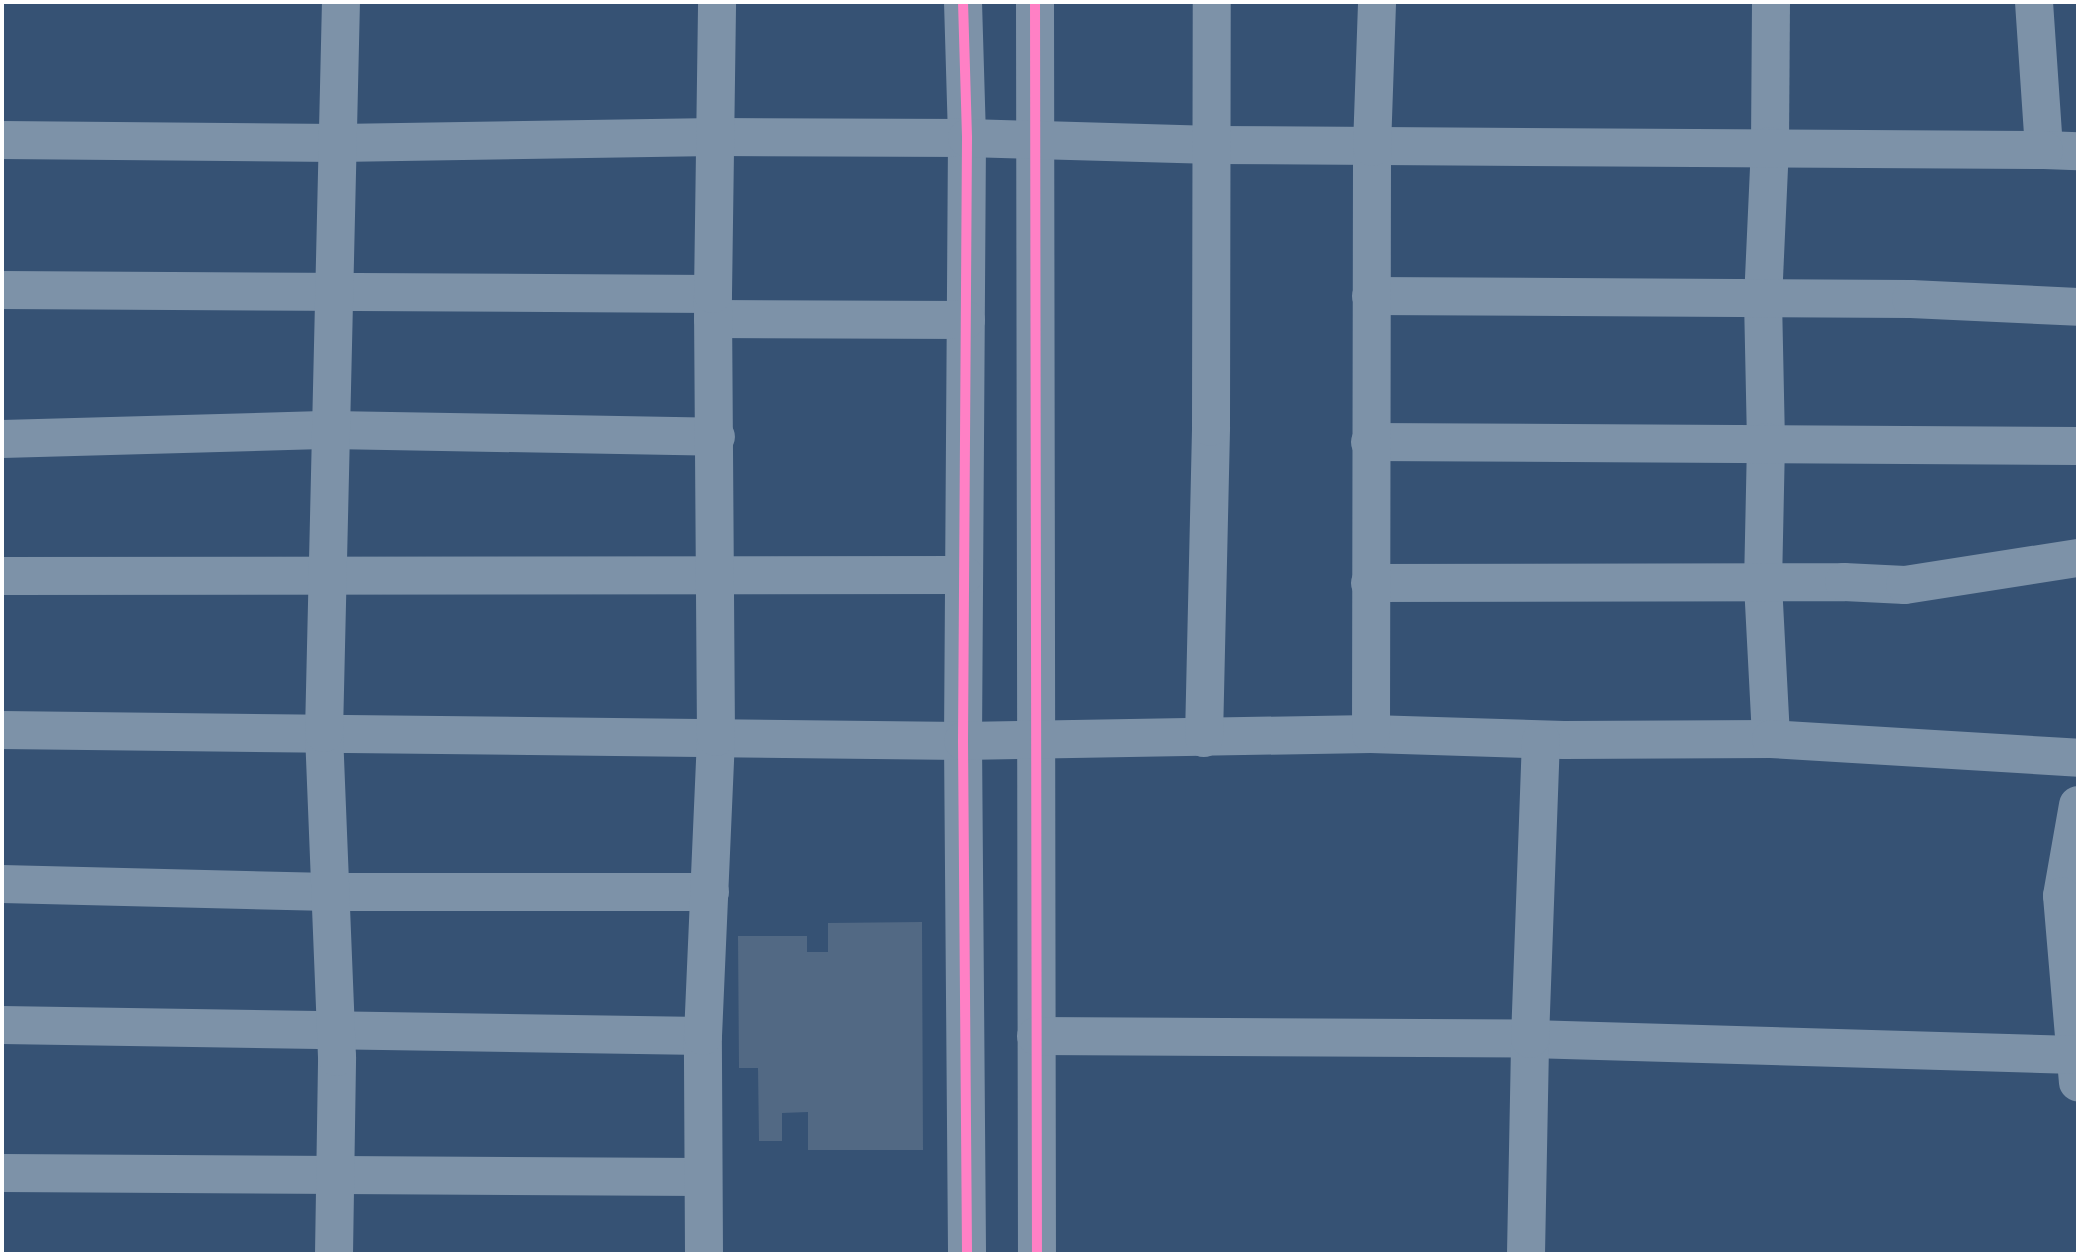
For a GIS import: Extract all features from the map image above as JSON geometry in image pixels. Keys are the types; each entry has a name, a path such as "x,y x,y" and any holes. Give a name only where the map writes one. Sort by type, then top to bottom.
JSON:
{"street":[{"path":"334,1254 336,1031 324,733 341,2"},
{"path":"704,1254 703,1036 716,737 713,307 717,2"},
{"path":"963,2 967,138 963,741 967,1254"},
{"path":"1035,2 1037,1254"},
{"path":"1203,738 1211,427 1214,145 1212,2"},
{"path":"1371,734 1372,147 1377,2"},
{"path":"1771,2 1770,146 1763,299 1766,442 1763,584 1771,739"},
{"path":"2,140 338,143 715,137 967,138 1372,147 1770,146 2061,150 2034,2"},
{"path":"2,290 334,290 966,320"},
{"path":"1371,296 1575,295 1911,299 2078,307"},
{"path":"2,439 331,430 716,437"},
{"path":"1370,443 1766,442 2078,446"},
{"path":"1370,583 1844,582 1905,585 2078,558"},
{"path":"2,576 327,578 964,575"},
{"path":"2,730 963,741 1371,734 1541,740 1771,739 2078,758"},
{"path":"1526,1254 1530,1039 1541,740"},
{"path":"1036,1035 1530,1039 2077,1068 2062,896 2078,805"},
{"path":"2,884 330,892 710,892"},
{"path":"2,1026 703,1036"},
{"path":"2,1173 703,1177"}],"building":[{"path":"922,922 923,1150 808,1150 808,1112 782,1113 782,1141 759,1141 758,1068 739,1068 738,936 807,936 807,952 828,952 828,923"}],"transit line":[{"path":"963,2 967,138 963,741 967,1254"},
{"path":"1035,2 1037,1254"}]}
